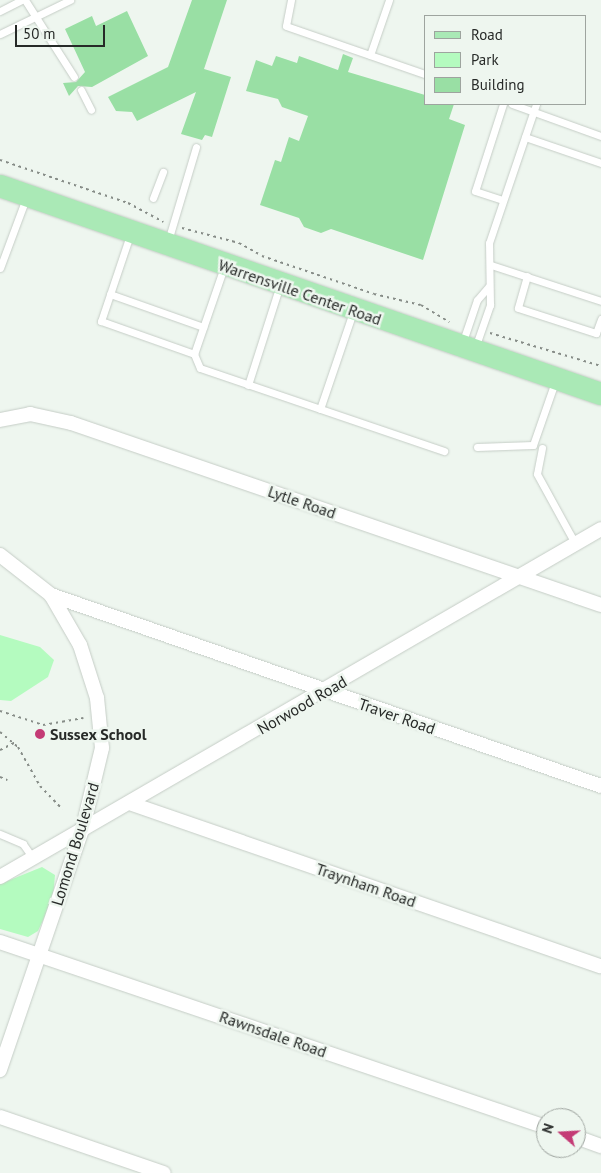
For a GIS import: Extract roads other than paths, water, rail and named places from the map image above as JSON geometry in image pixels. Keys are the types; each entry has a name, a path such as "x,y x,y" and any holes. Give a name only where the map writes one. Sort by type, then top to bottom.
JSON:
{"main road":[{"name":"Warrensville Center Road","path":"0,186 166,246 353,310 464,341 556,379 601,394"}],"street":[{"name":"Lytle Road","path":"0,420 30,414 71,423 601,605"},
{"name":"Norwood Road","path":"0,877 83,826 132,804 326,692 516,576 601,529"},
{"name":"Lomond Boulevard","path":"0,555 51,595 80,646 97,698 102,748 83,826 0,1070"},
{"name":"Traver Road","path":"51,595 601,786"},
{"name":"Traynham Road","path":"132,804 601,966"},
{"name":"Rawnsdale Road","path":"0,942 536,1124"},
{"path":"0,1117 164,1173"},
{"path":"586,1141 601,1146"}],"lane":[{"path":"0,11 24,0 43,33 52,36 74,77"},
{"path":"0,34 70,0"},
{"path":"291,0 286,26 424,74"},
{"path":"370,55 389,0"},
{"path":"81,90 91,110"},
{"path":"503,105 475,191 503,200"},
{"path":"515,105 601,136"},
{"path":"464,341 490,305 491,265 489,243 536,105"},
{"path":"525,137 601,163"},
{"path":"166,246 196,147"},
{"path":"153,198 163,172"},
{"path":"0,268 3,252 27,195"},
{"path":"131,232 101,321 194,354"},
{"path":"491,265 601,301"},
{"path":"224,266 194,354 200,368 444,451"},
{"path":"527,276 518,308 596,333 601,319"},
{"path":"248,384 280,285"},
{"path":"464,341 477,300 489,286"},
{"path":"110,294 203,327"},
{"path":"320,409 353,310"},
{"path":"477,447 533,445 556,379"},
{"path":"542,448 537,474 575,543"},
{"path":"0,834 24,844 32,857"}],"place":[{"name":"Sussex School","path":"40,734"}]}
